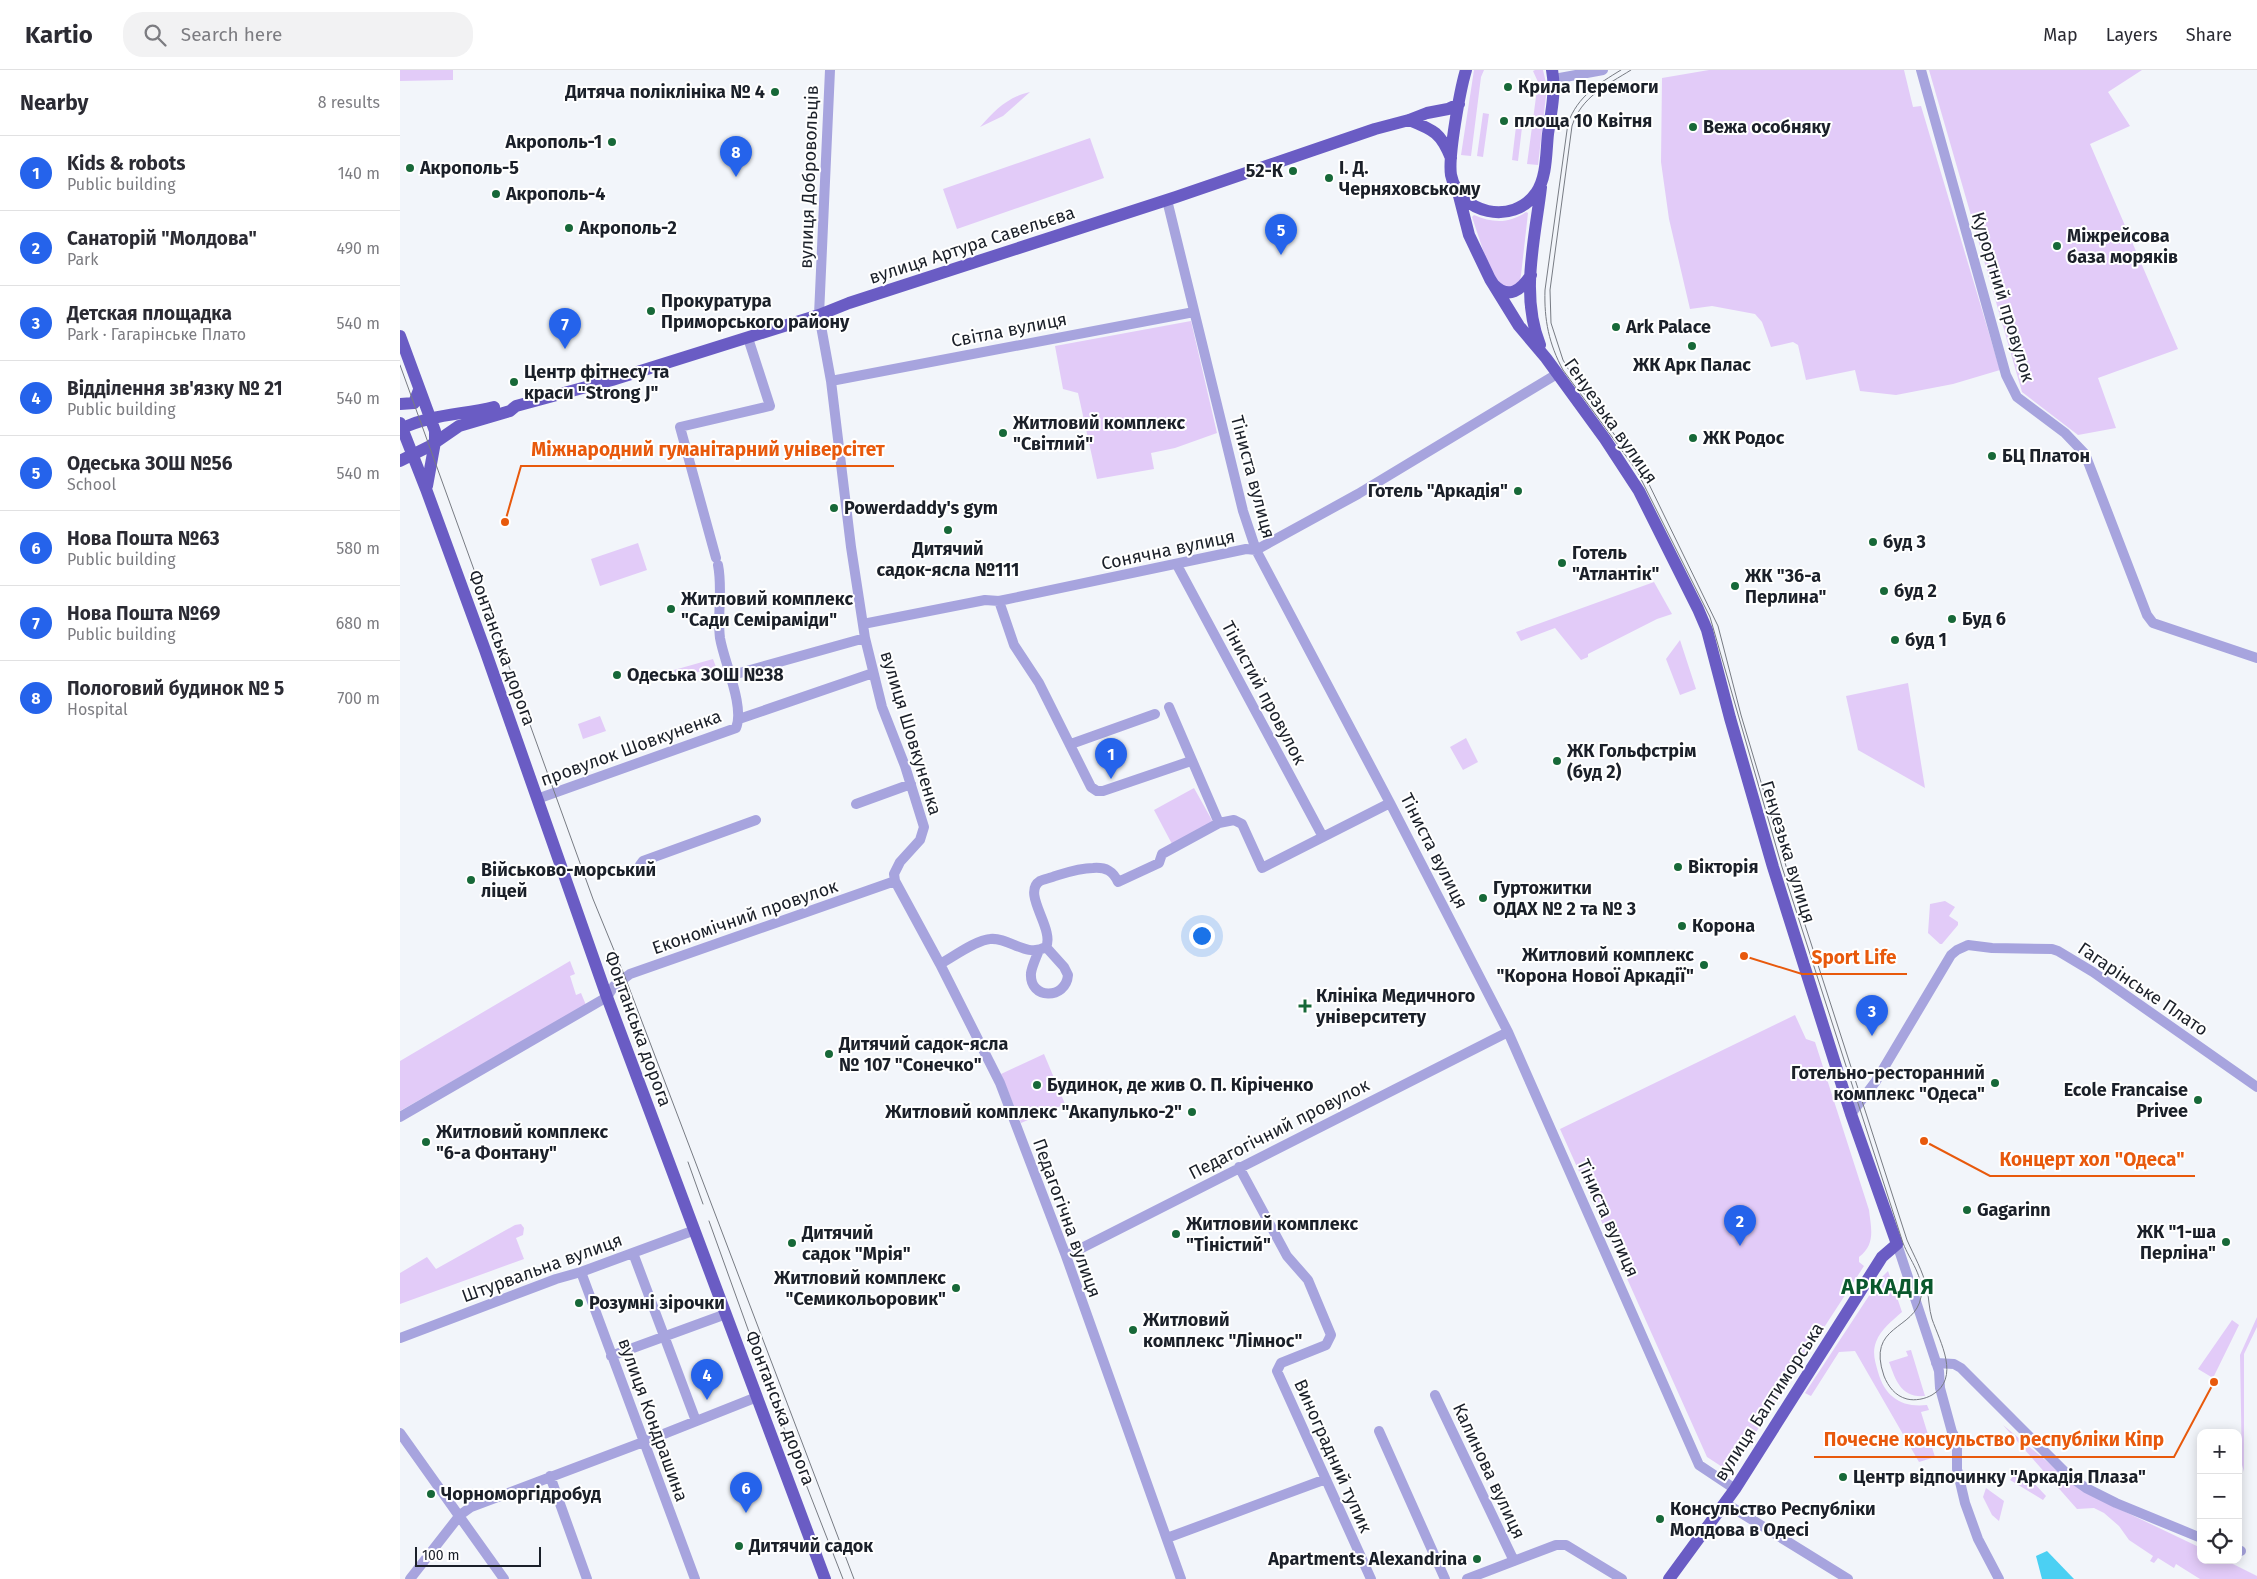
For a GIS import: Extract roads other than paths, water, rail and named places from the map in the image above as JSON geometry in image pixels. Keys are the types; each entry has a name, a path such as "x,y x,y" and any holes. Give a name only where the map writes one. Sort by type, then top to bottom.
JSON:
{"main road":[{"path":"1462,74 1451,159 1452,175 1458,192 1471,205 1488,212 1506,212 1515,210 1531,200 1541,185 1553,99 1553,74"},
{"name":"вулиця Артура Савельєва","path":"400,461 436,442 459,426 510,411 516,406 612,380 820,315 849,303 1167,200 1339,141 1427,113 1455,107 1459,104"},
{"path":"1409,120 1434,131 1446,145 1451,159"},
{"name":"Генуезька вулиця","path":"1541,185 1531,275 1530,310 1533,327 1546,358"},
{"name":"Генуезька вулиця","path":"1458,192 1469,235 1490,279 1520,326 1546,358 1605,439 1639,491 1707,630 1773,867 1851,1114 1897,1244"},
{"path":"1490,279 1498,289 1510,293 1520,289 1531,275"},
{"path":"400,336 430,418 436,442 426,489"},
{"path":"400,404 414,403 419,390"},
{"name":"вулиця Артура Савельєва","path":"401,427 430,418 507,404 516,406"},
{"name":"Фонтанська дорога","path":"401,427 426,489 607,997 825,1579"},
{"name":"вулиця Балтиморська","path":"1669,1579 1735,1488 1882,1257 1897,1244"}],"street":[{"name":"вулиця Добровольців","path":"830,70 820,315 831,381"},
{"path":"1553,74 1603,70"},
{"name":"Курортний провулок","path":"1921,70 2006,375 2013,392 2065,433 2085,454 2147,614 2153,623 2257,658"},
{"name":"Тіниста вулиця","path":"1167,200 1243,511 1256,550 1390,803 1508,1032 1699,1465 1735,1488"},
{"name":"Світла вулиця","path":"831,381 1194,312"},
{"path":"737,724 738,706 720,637 721,583 717,561 680,427 770,406 748,338"},
{"name":"Сонячна вулиця","path":"863,624 985,600 999,601 1246,549 1256,550 1358,494 1557,374"},
{"name":"вулиця Шовкуненка","path":"831,381 850,547 865,638 882,707 911,784 924,827 920,840 900,862 894,878"},
{"name":"Тінистий провулок","path":"1177,565 1322,837"},
{"path":"999,601 1014,645 1039,683 1091,787 1103,792 1191,761"},
{"path":"730,676 865,638"},
{"name":"провулок Шовкуненка","path":"537,799 873,673"},
{"path":"1169,707 1219,823"},
{"path":"1071,744 1155,714"},
{"path":"856,804 911,784"},
{"path":"940,964 983,940 991,938 1027,950 1043,948 1049,935 1035,899 1034,889 1039,881 1080,868 1096,867 1108,869 1115,875 1118,882 1159,863 1162,854 1219,823 1234,820 1242,824 1262,868 1390,803"},
{"path":"640,865 643,861 756,820"},
{"name":"Педагогічна вулиця","path":"894,878 1000,1083 1066,1256 1181,1579"},
{"name":"Економічний провулок","path":"400,1117 607,997 614,986 630,974 894,878"},
{"name":"Гагарінське Плато","path":"1851,1114 1876,1081 1952,955 1957,950 1968,945 1992,948 2052,948 2093,972 2257,1087"},
{"name":"Педагогічний провулок","path":"1066,1256 1508,1032"},
{"name":"Виноградний тупик","path":"1239,1168 1288,1256 1308,1280 1331,1335 1326,1345 1281,1363 1277,1371 1371,1579"},
{"name":"Штурвальна вулиця","path":"400,1338 556,1279 581,1272 695,1230"},
{"name":"Генуезька вулиця","path":"1897,1244 1937,1367 1940,1388 1952,1432 1958,1441 1957,1469 1965,1503 1978,1539 1999,1579"},
{"path":"633,1253 696,1421"},
{"name":"вулиця Кондрашина","path":"581,1272 695,1579"},
{"path":"611,1356 726,1314"},
{"path":"1937,1367 1951,1363 1961,1368 2026,1435 2069,1476 2086,1488 2116,1503 2197,1536"},
{"name":"Калинова вулиця","path":"1435,1395 1514,1561"},
{"path":"410,1579 460,1515 471,1507 644,1442 757,1396"},
{"path":"1379,1431 1445,1579"},
{"path":"400,1433 504,1579"},
{"path":"550,1476 586,1579"},
{"path":"1167,1538 1326,1480"},
{"path":"1725,1503 1848,1579"},
{"path":"1466,1579 1556,1545 1566,1545 1622,1579"}],"water":[{"path":"2047,1551 2074,1579 2042,1579 2036,1556"}],"tram line":[{"path":"1621,70 1583,98 1577,105 1568,123 1545,290 1545,312 1548,332 1563,370 1637,471 1710,617 1782,867 1903,1243 1916,1269 1920,1282 1921,1297 1917,1308 1886,1337 1881,1346 1880,1359 1884,1376 1890,1387 1899,1396 1910,1400 1923,1399 1941,1388 1947,1370 1946,1359 1930,1312 1925,1282 1907,1240 1786,866 1741,715 1718,626 1645,476 1577,384 1563,360 1551,323 1550,290 1572,126 1576,116 1588,99 1631,70"},
{"path":"400,365 593,899 625,977 854,1579"},
{"path":"688,1162 703,1204"},
{"path":"709,1221 777,1410 843,1579"}],"place":[{"name":"Крила Перемоги","path":"1508,87"},
{"name":"Дитяча поліклініка № 4","path":"775,92"},
{"name":"площа 10 Квітня","path":"1504,121"},
{"name":"Вежа особняку","path":"1693,127"},
{"name":"Акрополь-1","path":"612,142"},
{"name":"Акрополь-5","path":"410,168"},
{"name":"52-К","path":"1293,171"},
{"name":"Пологовий будинок № 5","path":"736,177"},
{"name":"І. Д. Черняховському","path":"1329,178"},
{"name":"Акрополь-4","path":"496,194"},
{"name":"Акрополь-2","path":"569,228"},
{"name":"Міжрейсова база моряків","path":"2057,246"},
{"name":"Одеська ЗОШ №56","path":"1281,255"},
{"name":"Прокуратура Приморського району","path":"651,311"},
{"name":"Ark Palace","path":"1616,327"},
{"name":"ЖК Арк Палас","path":"1692,346"},
{"name":"Нова Пошта №69","path":"565,349"},
{"name":"Центр фітнесу та краси \"Strong J\"","path":"514,382"},
{"name":"Житловий комплекс \"Світлий\"","path":"1003,433"},
{"name":"ЖК Родос","path":"1693,438"},
{"name":"БЦ Платон","path":"1992,456"},
{"name":"Готель \"Аркадія\"","path":"1518,491"},
{"name":"Powerdaddy's gym","path":"834,508"},
{"name":"Міжнародний гуманітарний універсітет","path":"505,522"},
{"name":"Дитячий садок-ясла №111","path":"948,530"},
{"name":"буд 3","path":"1873,542"},
{"name":"Готель \"Атлантік\"","path":"1562,563"},
{"name":"ЖК \"36-а Перлина\"","path":"1735,586"},
{"name":"буд 2","path":"1884,591"},
{"name":"Житловий комплекс \"Сади Семіраміди\"","path":"671,609"},
{"name":"Буд 6","path":"1952,619"},
{"name":"буд 1","path":"1895,640"},
{"name":"Одеська ЗОШ №38","path":"617,675"},
{"name":"ЖК Гольфстрім (буд 2)","path":"1557,761"},
{"name":"Kids & robots","path":"1111,779"},
{"name":"Вікторія","path":"1678,867"},
{"name":"Військово-морський ліцей","path":"471,880"},
{"name":"Гуртожитки ОДАХ № 2 та № 3","path":"1483,898"},
{"name":"Корона","path":"1682,926"},
{"name":"Sport Life","path":"1744,956"},
{"name":"Житловий комплекс \"Корона Нової Аркадії\"","path":"1704,965"},
{"name":"Клініка Медичного університету","path":"1305,1006"},
{"name":"Детская площадка","path":"1872,1036"},
{"name":"Дитячий садок-ясла № 107 \"Сонечко\"","path":"829,1054"},
{"name":"Готельно-ресторанний комплекс \"Одеса\"","path":"1995,1083"},
{"name":"Будинок, де жив О. П. Кіріченко","path":"1037,1085"},
{"name":"Ecole Francaise Privee","path":"2198,1100"},
{"name":"Житловий комплекс \"Акапулько-2\"","path":"1192,1112"},
{"name":"Концерт хол \"Одеса\"","path":"1924,1141"},
{"name":"Житловий комплекс \"6-а Фонтану\"","path":"426,1142"},
{"name":"Gagarinn","path":"1967,1210"},
{"name":"Житловий комплекс \"Тіністий\"","path":"1176,1234"},
{"name":"ЖК \"1-ша Перліна\"","path":"2226,1242"},
{"name":"Дитячий садок \"Мрія\"","path":"792,1243"},
{"name":"Санаторій \"Молдова\"","path":"1740,1246"},
{"name":"Житловий комплекс \"Семикольоровик\"","path":"956,1288"},
{"name":"Розумні зірочки","path":"579,1303"},
{"name":"Житловий комплекс \"Лімнос\"","path":"1133,1330"},
{"name":"Почесне консульство республіки Кіпр","path":"2214,1382"},
{"name":"Відділення зв'язку № 21","path":"707,1400"},
{"name":"Центр відпочинку \"Аркадія Плаза\"","path":"1843,1477"},
{"name":"Чорноморгідробуд","path":"431,1494"},
{"name":"Нова Пошта №63","path":"746,1513"},
{"name":"Консульство Республіки Молдова в Одесі","path":"1660,1519"},
{"name":"Дитячий садок","path":"739,1546"},
{"name":"Apartments Alexandrina","path":"1477,1559"}],"district":[{"name":"АРКАДІЯ","path":"1888,1286"}]}
